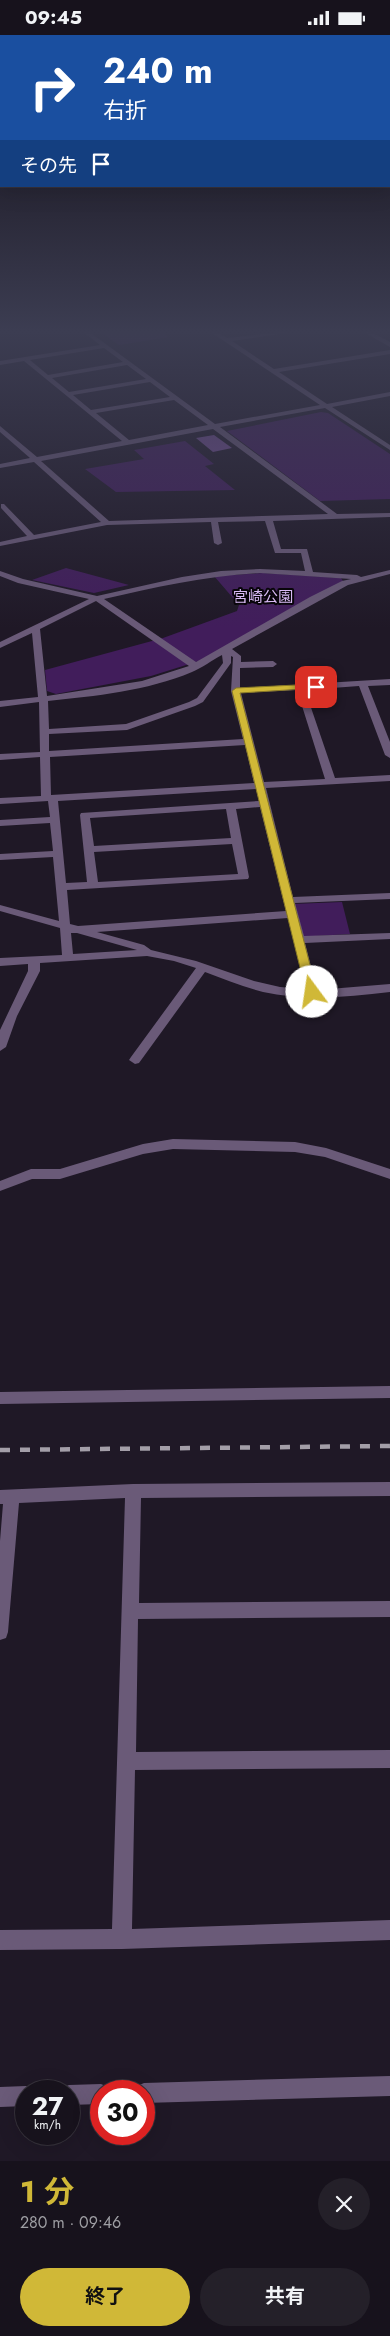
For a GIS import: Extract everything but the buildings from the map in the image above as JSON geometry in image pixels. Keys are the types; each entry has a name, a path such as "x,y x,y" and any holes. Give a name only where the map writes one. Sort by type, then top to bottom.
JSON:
{"street":[{"path":"2,430 107,523"},
{"path":"112,430 127,442"},
{"path":"0,465 195,430"},
{"path":"218,430 335,516"},
{"path":"366,430 387,443 390,448"},
{"path":"4,507 32,537"},
{"path":"0,543 107,523 390,515"},
{"path":"268,518 278,551 304,551 310,574"},
{"path":"214,520 218,543"},
{"path":"0,645 96,598 182,579 221,573 260,571 367,577"},
{"path":"0,704 146,683 195,666 345,583 390,572"},
{"path":"0,573 21,581 96,598 195,666"},
{"path":"36,629 43,699 44,754 54,820 60,887 69,929 68,958"},
{"path":"226,649 238,656 235,676 236,691 312,992"},
{"path":"43,732 127,727 192,704 200,700 226,663 226,649"},
{"path":"238,665 273,664"},
{"path":"236,691 390,682"},
{"path":"363,684 390,755"},
{"path":"300,687 331,781"},
{"path":"0,757 248,742"},
{"path":"0,801 390,778"},
{"path":"93,885 85,815 264,805"},
{"path":"60,887 244,877 230,806"},
{"path":"0,823 54,820"},
{"path":"89,849 237,841"},
{"path":"0,857 56,853"},
{"path":"288,900 390,896"},
{"path":"0,908 69,929 140,947 148,953"},
{"path":"69,929 292,914"},
{"path":"298,940 390,936"},
{"path":"0,962 148,953 166,954 264,988 347,993 390,988"},
{"path":"0,1047 11,1016 34,971 34,960"},
{"path":"135,1060 202,968"},
{"path":"0,1186 31,1174 60,1174 143,1149 173,1144 295,1147 326,1153 390,1174"},
{"path":"0,1398 390,1392"},
{"path":"0,1625 6,1497 133,1491 390,1489"},
{"path":"122,1939 133,1491"},
{"path":"130,1611 390,1609"},
{"path":"127,1761 390,1759"},
{"path":"0,1940 122,1939 390,1929"},
{"path":"155,2093 390,2086"},
{"path":"0,2097 15,2096"}],"green space":[{"path":"354,430 390,454 390,499 320,501 227,431"},
{"path":"185,441 214,464 205,466 235,490 116,492 85,469 144,459 134,450"},
{"path":"66,568 129,585 94,593 32,580"},
{"name":"宮崎公園","path":"263,573 341,578 343,581 199,661 151,676 56,694 47,691 45,670 163,638 237,611 239,605 214,576"},
{"path":"342,902 350,934 299,937 292,904"}],"shaded area":[{"path":"214,435 232,448 213,452 196,438"}],"railway":[{"path":"0,1450 390,1446"}],"route":[{"path":"312,992 236,691 316,687"}]}
